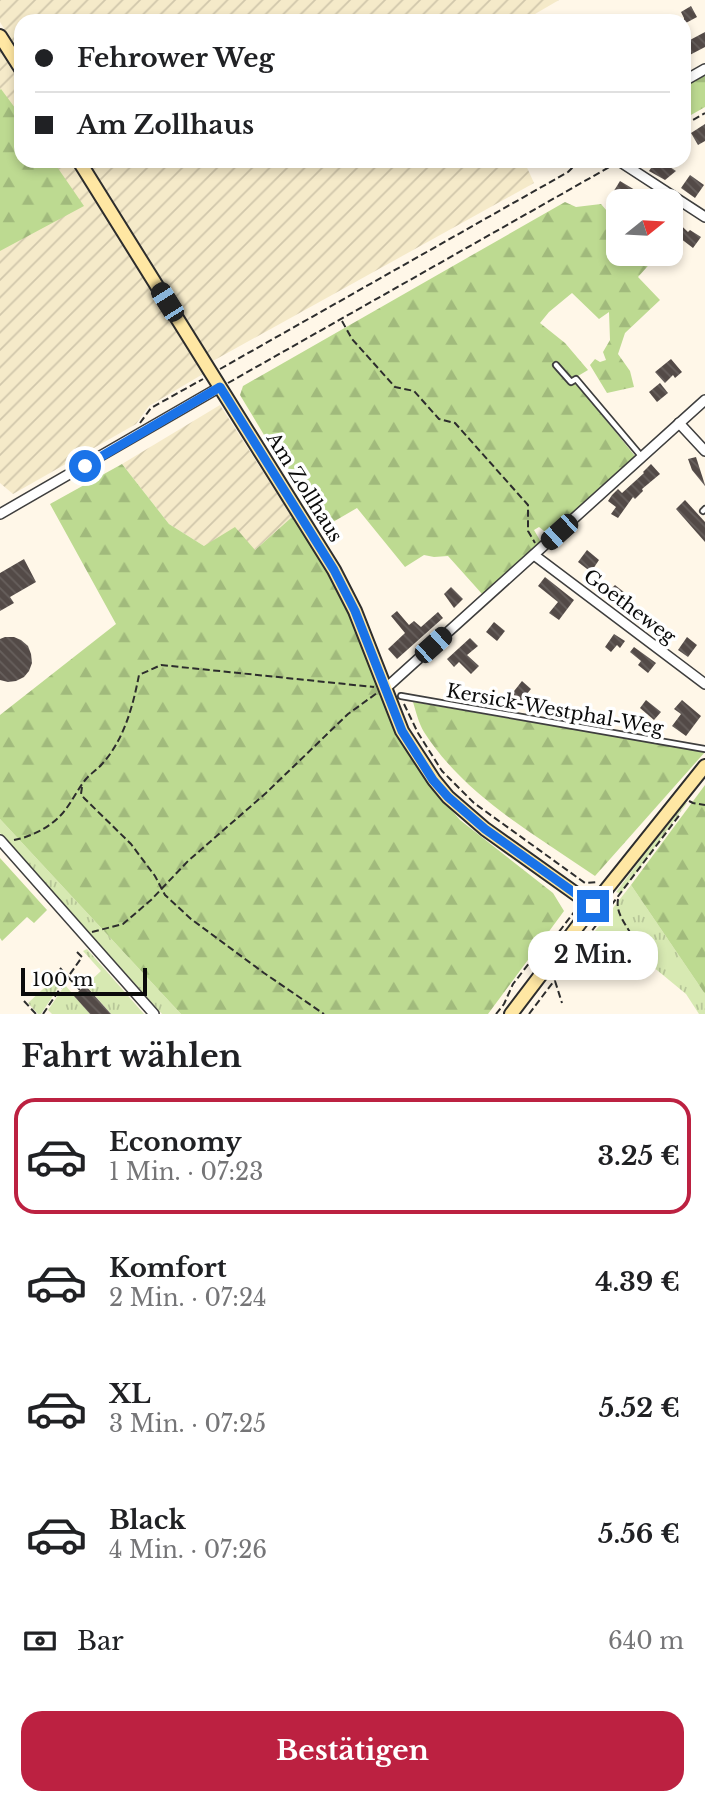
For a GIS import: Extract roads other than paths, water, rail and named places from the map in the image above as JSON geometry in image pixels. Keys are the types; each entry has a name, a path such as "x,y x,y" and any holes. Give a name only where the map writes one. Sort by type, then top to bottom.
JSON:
{"street":[{"path":"0,36 14,58"},
{"name":"Am Zollhaus","path":"83,168 334,570 355,611 402,731 421,763 448,797 485,829 593,906"},
{"path":"631,168 705,217"},
{"path":"0,514 220,387"},
{"path":"386,688 705,400"},
{"path":"679,422 705,451"},
{"name":"Goetheweg","path":"536,553 705,684"},
{"path":"511,1014 705,765"},
{"path":"1,842 154,1014"}],"lane":[{"path":"556,365 571,382 576,379 642,457"},
{"name":"Kersick-Westphal-Weg","path":"401,696 705,749"}]}
